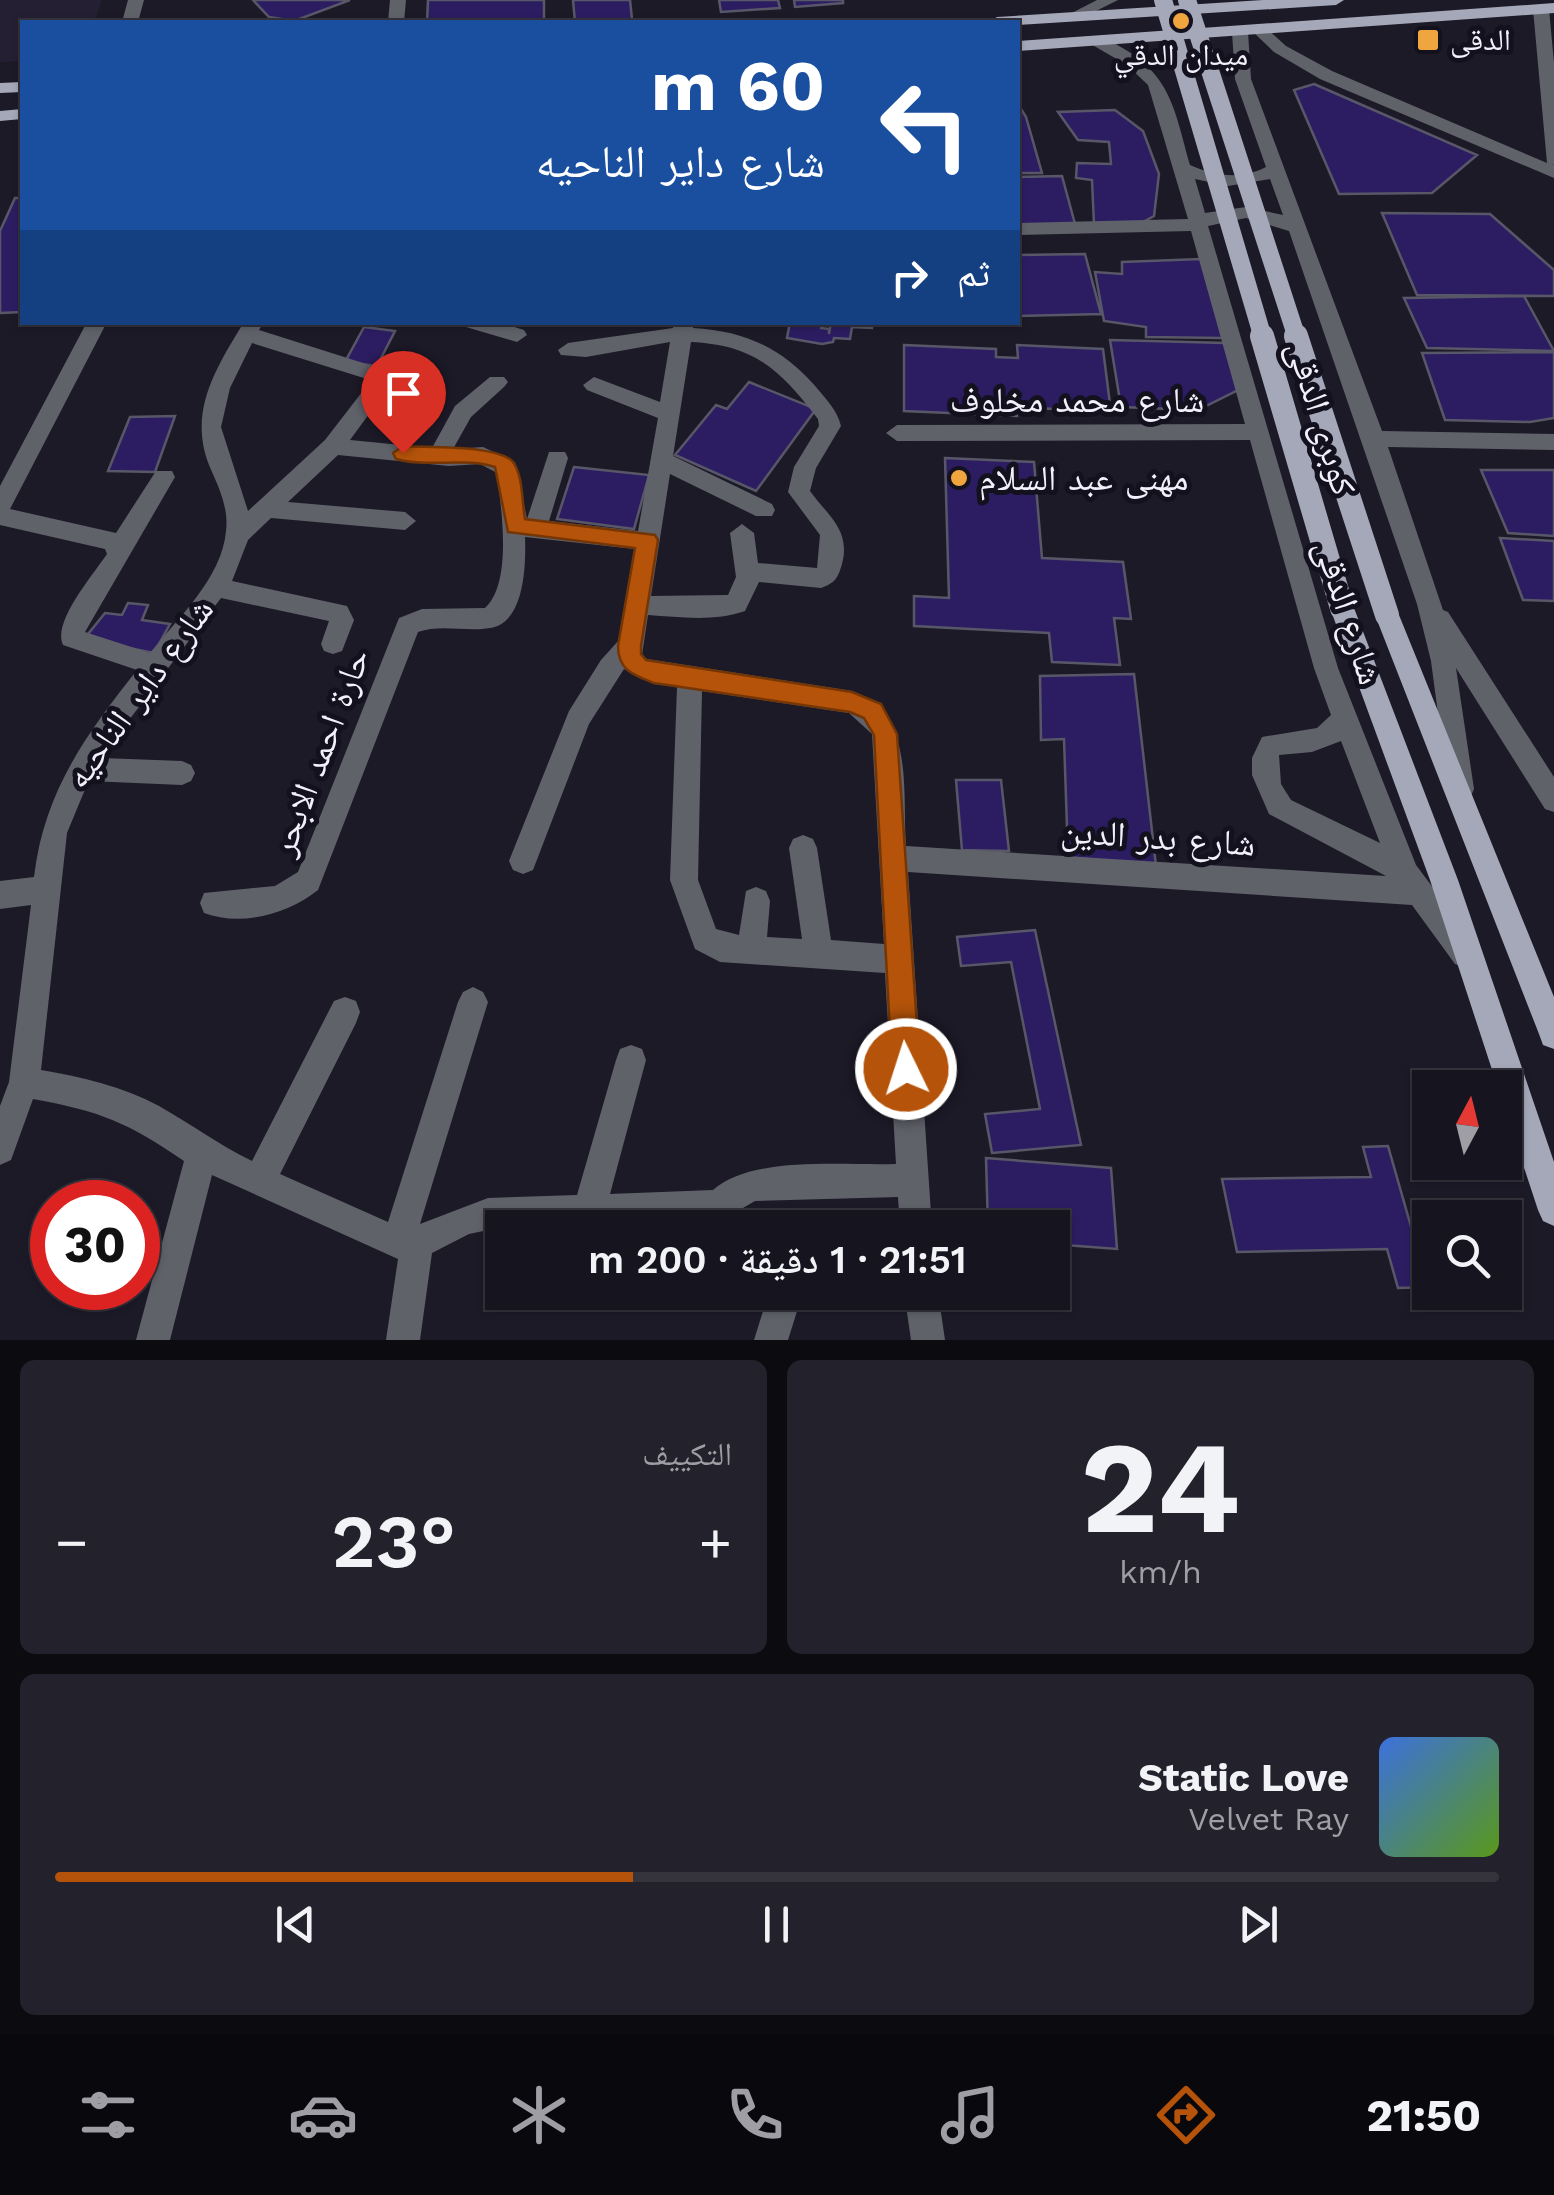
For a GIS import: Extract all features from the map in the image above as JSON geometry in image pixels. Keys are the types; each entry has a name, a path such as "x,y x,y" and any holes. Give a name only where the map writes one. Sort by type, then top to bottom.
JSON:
{"main road":[{"name":"كوبرى الدقى","path":"1163,0 1342,608 1472,962"},
{"name":"كوبرى الدقى","path":"1187,0 1387,615 1463,799"},
{"path":"1020,21 1216,4 1336,0"},
{"path":"1020,46 1548,9"},
{"path":"1463,799 1554,1034"},
{"name":"شارع الدقى","path":"1472,962 1554,1210"}],"street":[{"path":"1070,18 1110,0"},
{"path":"1548,9 1554,160"},
{"path":"1463,799 1443,661 1429,604 1374,439 1242,79 1250,32 1326,75 1554,172"},
{"name":"شارع الدقى","path":"1095,40 1126,56 1155,80 1302,594 1344,718 1412,882 1472,962"},
{"path":"1180,168 1232,182 1250,180 1276,169"},
{"path":"1020,229 1196,225 1208,218 1242,212 1261,214 1296,227"},
{"path":"0,508 95,325"},
{"path":"483,325 517,335"},
{"path":"251,328 375,374 380,384 333,446 239,534 234,491 210,424 214,404 251,328"},
{"path":"683,328 629,658 638,667 690,678 852,702 872,711 885,734 915,1210"},
{"path":"568,350 591,350 632,330 683,328 765,352 828,416 830,426 805,467 799,492 807,507 828,523 832,534 827,574 821,578 756,572 748,577"},
{"path":"438,457 463,412 497,382"},
{"path":"594,386 669,414"},
{"name":"شارع محمد مخلوف","path":"897,433 1256,432"},
{"path":"1374,439 1554,442"},
{"path":"333,446 438,457 483,456 502,462 525,528"},
{"path":"525,528 558,458"},
{"path":"661,460 764,510"},
{"path":"156,666 72,638 73,625 164,477"},
{"path":"265,509 405,521"},
{"path":"0,516 114,542 119,548"},
{"path":"525,528 647,540"},
{"name":"حارة احمد الابحر","path":"214,903 267,904 291,896 308,881 405,632 414,620 498,614 525,528"},
{"path":"636,604 704,608 736,604 748,577 742,533"},
{"name":"شارع داير الناحيه","path":"0,1149 24,1082 53,833 64,796 216,587 239,534"},
{"path":"216,587 338,613 342,620 332,644"},
{"path":"1429,604 1554,800"},
{"path":"523,862 581,717 605,669 630,646"},
{"path":"690,678 684,880 705,939 720,948 899,959"},
{"path":"1344,718 1338,730 1327,738 1271,746 1264,753 1272,795 1285,811 1363,847 1412,882"},
{"path":"80,769 182,773"},
{"path":"803,848 819,954"},
{"name":"شارع بدر الدين","path":"893,858 1412,882"},
{"path":"0,895 48,889"},
{"path":"752,950 756,901"},
{"path":"402,1340 407,1243 473,1002"},
{"path":"259,1182 344,1012"},
{"path":"590,1210 631,1060"},
{"path":"24,1082 92,1094 146,1117 202,1154 259,1182 407,1243 438,1236 460,1220 485,1215"},
{"path":"153,1340 202,1154"},
{"path":"616,1210 719,1206 736,1191 755,1185 914,1180"},
{"path":"771,1340 780,1310"},
{"path":"924,1310 928,1340"}],"shaded area":[{"path":"0,0 102,0 95,20 20,20 20,61 0,62"}],"building":[{"path":"253,0 350,0 297,20 269,17"},
{"path":"428,0 544,0 544,19 427,20"},
{"path":"573,0 630,0 632,19 575,20"},
{"path":"719,0 778,0 780,8 721,12"},
{"path":"794,0 843,0 843,3 795,7"},
{"path":"1314,84 1477,155 1432,193 1339,194 1294,90"},
{"path":"1020,107 1026,117 1042,173 1020,173"},
{"path":"1115,110 1143,131 1159,174 1154,216 1141,223 1094,225 1092,180 1076,178 1077,163 1111,164 1109,142 1078,140 1058,112"},
{"path":"1062,176 1075,224 1020,225 1020,177"},
{"path":"15,198 20,198 20,312 0,313 0,231"},
{"path":"1382,213 1490,214 1554,270 1554,296 1417,295"},
{"path":"1085,254 1101,314 1020,316 1020,255"},
{"path":"1201,259 1223,338 1146,337 1146,327 1104,321 1095,272 1122,274 1122,262"},
{"path":"1524,296 1554,351 1427,348 1404,298"},
{"path":"789,325 822,325 829,329 829,334 830,325 872,325 852,327 850,339 834,338 833,342 822,344 787,338"},
{"path":"364,327 395,331 377,366 345,362"},
{"path":"1110,340 1226,343 1238,390 1198,410 1121,407"},
{"path":"904,345 996,349 996,357 1018,358 1017,345 1103,349 1111,412 1016,407 1017,416 904,411"},
{"path":"1554,352 1554,418 1530,422 1445,420 1422,353"},
{"path":"749,382 816,409 756,491 675,455 716,405 727,409"},
{"path":"175,416 155,472 108,471 130,417"},
{"path":"945,458 1034,462 1042,558 1123,562 1131,619 1114,618 1120,665 1052,662 1049,633 914,626 914,596 949,598"},
{"path":"574,467 649,475 634,529 557,519"},
{"path":"1481,470 1554,470 1554,536 1508,533"},
{"path":"1500,538 1554,541 1554,601 1523,600"},
{"path":"128,603 148,605 142,620 170,624 154,653 84,639 105,613 122,615"},
{"path":"1134,674 1156,866 1068,857 1064,739 1041,740 1040,676"},
{"path":"956,780 1001,780 1009,851 962,850"},
{"path":"1035,930 1081,1145 992,1153 985,1114 1040,1109 1011,962 961,966 957,937"},
{"path":"1388,1146 1412,1230 1412,1288 1398,1288 1387,1249 1237,1252 1222,1179 1371,1177 1363,1147"},
{"path":"986,1158 1111,1168 1117,1249 1070,1245 1070,1210 987,1210"}],"place":[{"name":"ميدان الدقي","path":"1181,21"},
{"name":"الدقى","path":"1428,40"},
{"name":"مهنى عبد السلام","path":"959,478"}],"route":[{"path":"403,453 449,458 483,456 502,462 507,468 515,526 647,540 629,658 638,667 654,673 852,702 872,711 885,734 906,1069"}]}
